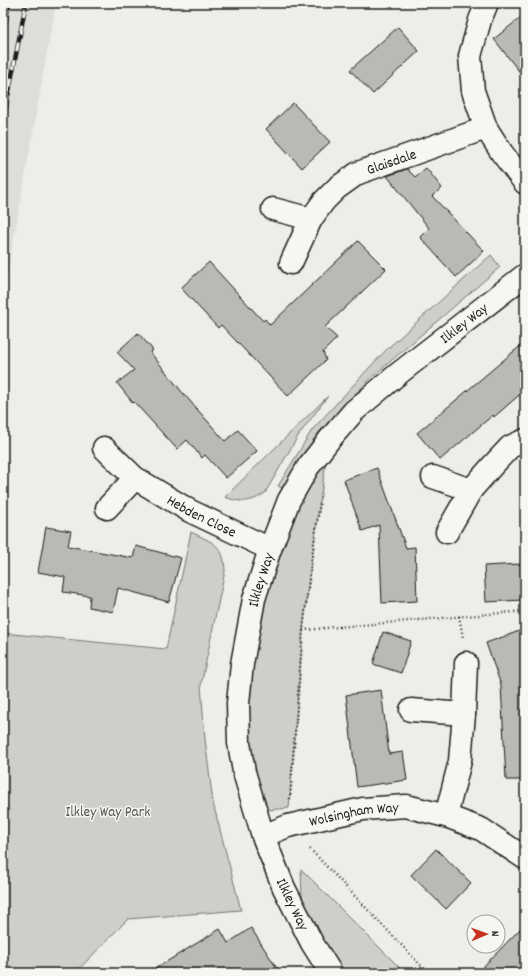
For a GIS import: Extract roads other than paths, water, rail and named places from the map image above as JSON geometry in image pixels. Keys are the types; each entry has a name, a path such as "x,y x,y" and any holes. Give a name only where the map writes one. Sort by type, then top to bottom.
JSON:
{"street":[{"path":"487,3 480,20 470,56 473,91 486,128 502,153 525,183"},
{"name":"Glaisdale","path":"292,263 311,218 324,201 337,188 358,173 486,128"},
{"path":"273,209 311,218"},
{"name":"Ilkley Way","path":"331,973 312,943 284,888 262,836 244,772 239,743 238,703 242,664 254,598 270,549 289,500 308,466 354,411 398,374 525,275"},
{"path":"447,532 471,490 510,447 525,440"},
{"name":"Hebden Close","path":"104,448 135,478 190,510 270,549"},
{"path":"433,477 471,490"},
{"path":"107,508 135,478"},
{"path":"446,816 460,761 466,663"},
{"path":"411,710 464,714"},
{"name":"Wolsingham Way","path":"262,836 288,826 363,809 406,806 446,816 481,830 525,858"}],"railway":[{"path":"3,35 9,3"},
{"path":"3,122 26,3"}],"park label":[{"name":"Ilkley Way Park","path":"108,811"}]}
